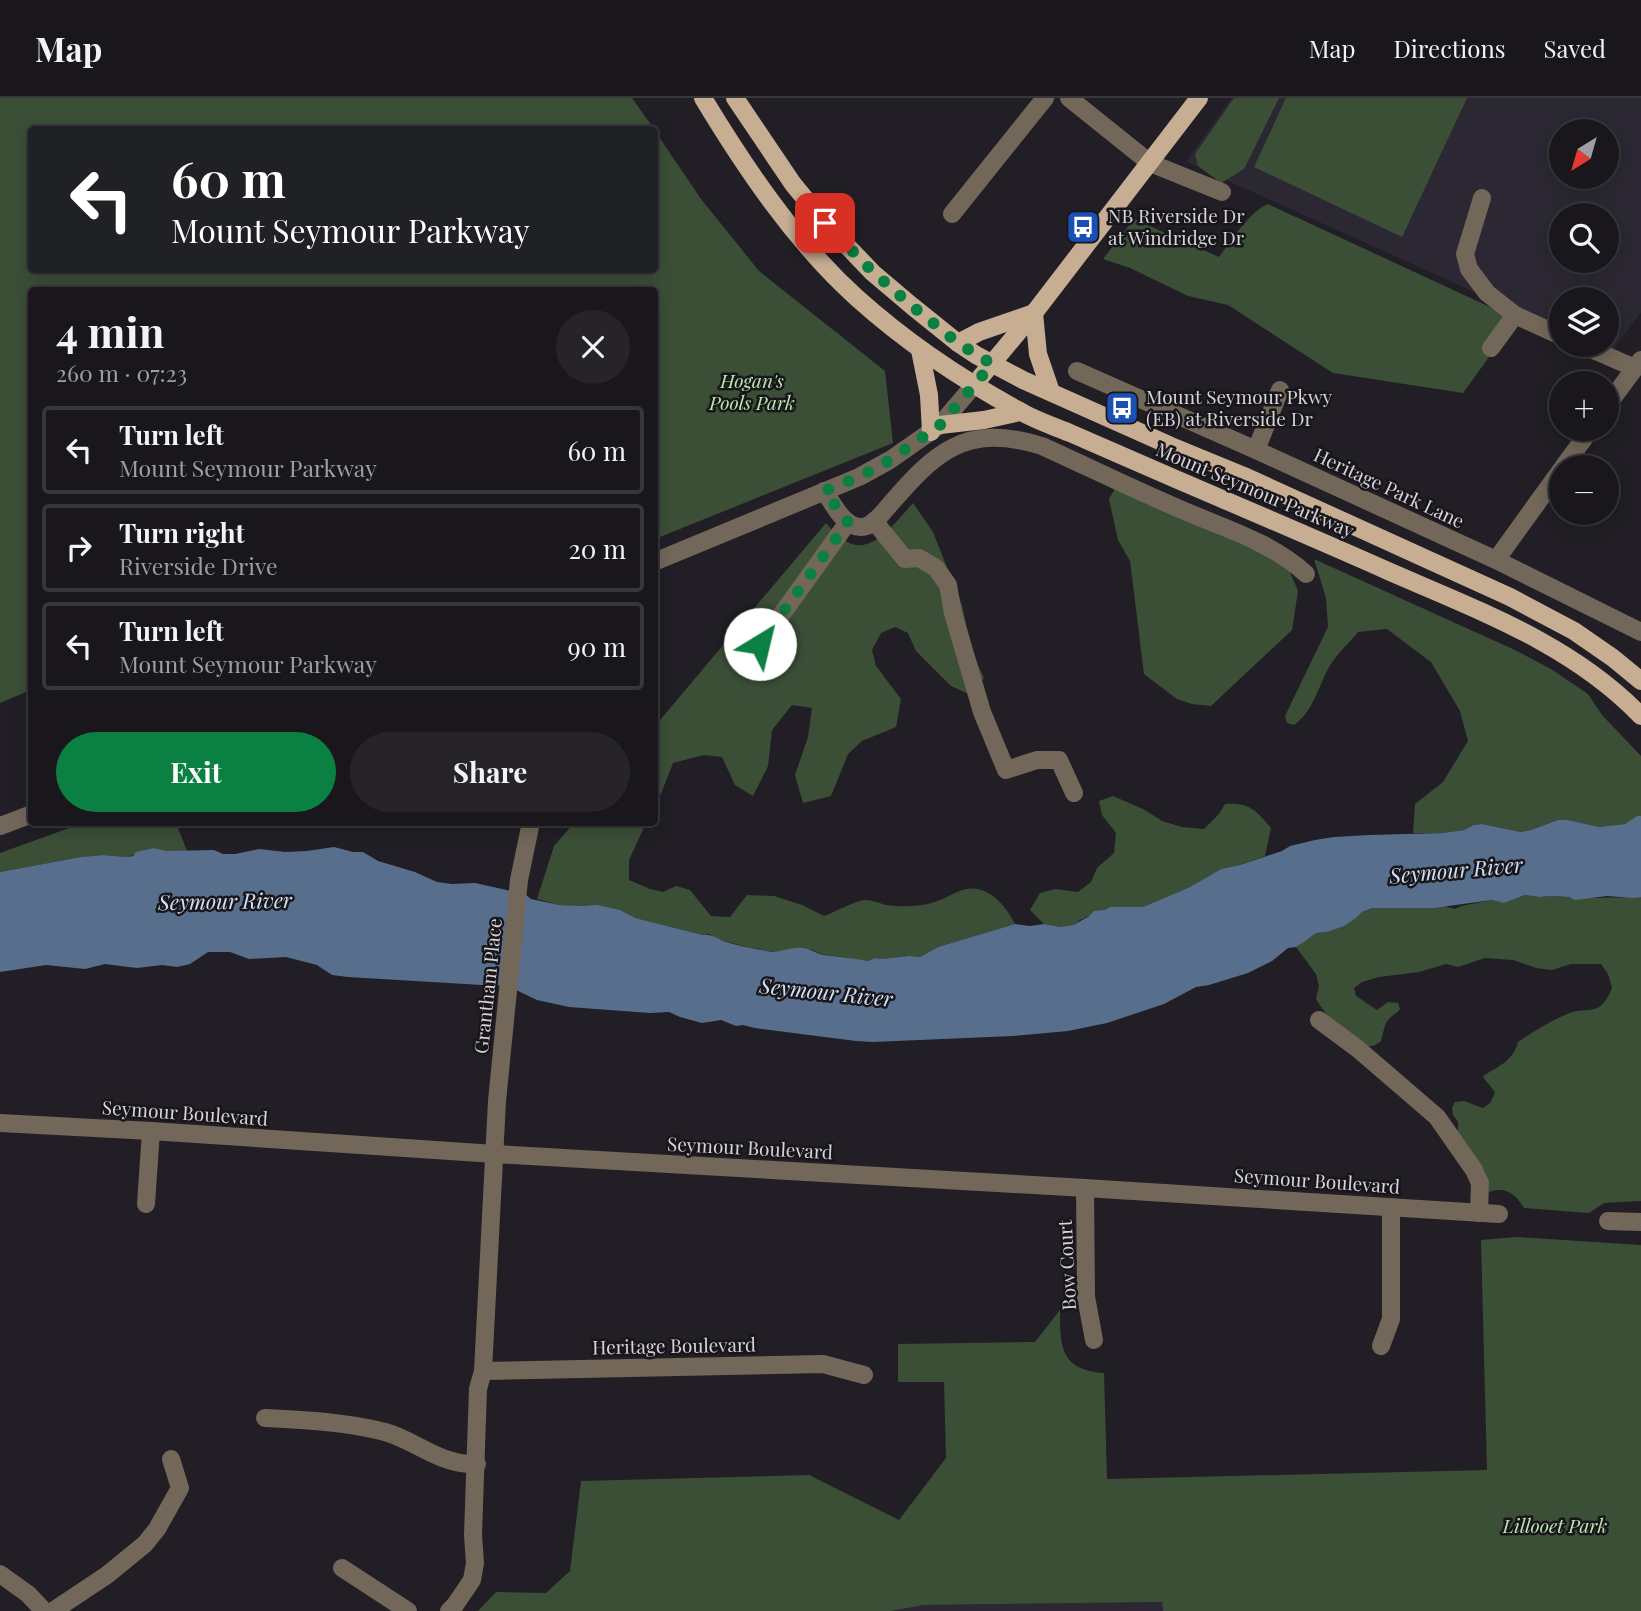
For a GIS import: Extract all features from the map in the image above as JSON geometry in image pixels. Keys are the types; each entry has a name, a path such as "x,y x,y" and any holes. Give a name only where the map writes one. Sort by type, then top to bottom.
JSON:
{"main road":[{"name":"Mount Seymour Parkway","path":"703,98 751,173 818,259 855,296 920,350 1020,412 1432,590 1536,638 1599,678 1641,716"},
{"name":"Mount Seymour Parkway","path":"735,98 793,184 825,223 873,272 958,343 1011,375 1244,476 1510,597 1574,631 1641,681"},
{"path":"974,385 1034,313 1199,98"},
{"path":"958,343 1034,313"},
{"path":"1034,313 1038,354 1051,392"},
{"path":"920,350 935,428 1020,412"}],"street":[{"path":"952,214 1045,98"},
{"path":"1069,98 1150,163 1222,192"},
{"path":"1482,198 1465,254 1469,269 1487,293 1515,315 1549,330"},
{"path":"1491,348 1515,315"},
{"path":"1617,357 1638,364 1619,390"},
{"name":"Heritage Park Lane","path":"1077,371 1496,560 1641,632"},
{"path":"658,561 828,497 890,460 935,428 974,385"},
{"path":"1256,450 1280,390"},
{"path":"828,497 848,522 861,528 869,526 926,465 952,448 982,438 1023,440 1042,446 1276,551 1306,574"},
{"path":"1496,560 1549,487"},
{"path":"874,521 905,559 919,558 936,568 948,585 953,613 982,712 1006,770 1037,760 1059,760 1074,793"},
{"path":"746,664 848,522"},
{"path":"0,826 28,816"},
{"name":"Grantham Place","path":"495,1154 497,1101 519,880 530,826"},
{"path":"1319,1020 1358,1049 1437,1118 1475,1170 1480,1183 1479,1213"},
{"name":"Seymour Boulevard","path":"0,1123 1499,1214"},
{"path":"146,1204 151,1131"},
{"path":"449,1611 472,1580 475,1563 478,1389 483,1371 495,1154"},
{"name":"Bow Court","path":"1085,1188 1086,1297 1094,1340"},
{"path":"1381,1346 1391,1319 1391,1207"},
{"path":"1608,1221 1641,1222"},
{"name":"Heritage Boulevard","path":"483,1371 823,1364 864,1375"},
{"path":"265,1418 353,1425 388,1433 449,1462 477,1464"},
{"path":"53,1611 107,1575 145,1544 157,1529 180,1488 171,1459"},
{"path":"342,1569 408,1611"},
{"path":"0,1574 28,1594 44,1611"}],"shaded area":[{"path":"1231,98 1641,98 1641,312 1619,342 1619,287 1549,287 1549,326 1186,162"},
{"path":"1162,1602 1163,1611 891,1611 924,1605"}],"green space":[{"name":"Hogan's Pools Park","path":"0,98 632,98 652,126 28,126 28,273 658,273 658,135 701,199 759,271 885,371 893,443 658,538 658,287 28,287 28,691 0,703"},
{"path":"1234,98 1279,98 1244,169 1221,183 1198,166 1195,154"},
{"path":"1286,98 1467,98 1402,237 1254,167"},
{"path":"1268,204 1505,314 1507,332 1463,393 1333,373 1228,305 1188,296 1130,268 1103,259 1134,219 1219,257 1248,220"},
{"path":"1116,487 1287,565 1298,591 1292,630 1211,706 1177,699 1144,674 1130,561 1118,540 1109,499"},
{"path":"913,503 933,532 962,605 972,652 984,678 971,695 951,686 916,651 908,633 895,627 881,633 872,650 876,666 901,699 896,727 862,741 848,754 831,796 803,803 795,775 808,737 812,708 792,705 772,730 768,766 753,796 735,785 722,757 704,755 673,763 658,801 658,722 826,523 839,537 851,544 862,545 873,542 893,526"},
{"path":"1314,559 1517,651 1551,669 1588,694 1602,715 1641,756 1641,816 1625,824 1599,827 1558,820 1521,832 1482,824 1443,833 1413,833 1415,804 1443,782 1468,741 1460,711 1431,662 1387,629 1358,632 1329,667 1315,699 1301,720 1294,725 1287,723 1285,716 1328,627 1326,598"},
{"path":"1113,796 1162,821 1182,827 1204,829 1225,804 1246,806 1257,812 1271,828 1265,856 1221,869 1190,887 1143,907 1110,907 1073,925 1060,927 1044,924 1030,910 1040,893 1055,889 1078,892 1091,882 1097,868 1114,853 1116,833 1102,815 1099,801"},
{"path":"75,826 177,826 187,851 154,848 127,857 81,857 0,872 0,853"},
{"path":"571,826 645,826 629,860 629,880 663,892 676,886 690,890 711,916 730,917 747,895 774,896 824,916 865,900 892,906 917,906 935,902 963,890 975,889 987,892 997,899 1015,924 938,947 920,957 875,958 868,961 821,954 812,950 764,951 720,940 709,934 703,935 585,906 559,905 537,899 554,846"},
{"path":"1525,895 1641,897 1641,1201 1604,1203 1589,1213 1524,1208 1510,1192 1489,1192 1486,1174 1458,1132 1458,1122 1453,1115 1455,1102 1464,1101 1483,1108 1490,1103 1495,1093 1483,1076 1509,1058 1518,1042 1565,1015 1596,1009 1604,1003 1612,988 1608,974 1601,964 1571,964 1552,970 1513,960 1485,958 1458,967 1446,964 1419,972 1362,982 1354,988 1356,996 1377,1010 1388,1002 1398,1003 1400,1009 1387,1022 1381,1041 1371,1046 1348,1036 1325,1013 1316,999 1319,986 1316,974 1296,947 1316,933 1327,932 1371,908 1443,906 1455,909 1492,900 1504,903"},
{"name":"Lillooet Park","path":"1517,1237 1641,1245 1641,1611 1163,1611 1162,1602 924,1605 891,1611 478,1611 496,1592 546,1593 570,1571 581,1481 809,1475 899,1520 946,1458 944,1382 898,1382 898,1344 1035,1342 1060,1310 1062,1345 1066,1354 1079,1367 1104,1373 1107,1479 1487,1470 1481,1240"}],"water":[{"name":"Seymour River","path":"1641,816 1641,897 1607,896 1575,900 1569,897 1525,895 1504,903 1492,900 1434,908 1372,908 1344,926 1316,933 1248,973 1196,987 1164,1004 1107,1023 1068,1031 1013,1036 856,1041 736,1026 721,1020 702,1023 669,1012 569,1007 537,1000 514,989 493,984 332,975 317,965 286,957 249,959 230,952 208,952 190,964 177,967 162,965 137,968 105,964 85,969 46,965 0,972 0,872 81,857 127,857 154,848 167,851 214,850 223,854 235,854 259,849 285,852 334,847 363,852 378,861 437,882 475,883 559,905 597,905 620,910 635,918 766,951 803,948 824,955 868,961 875,958 920,957 938,947 1015,924 1060,927 1073,925 1094,911 1110,907 1143,907 1190,887 1221,869 1315,840 1443,833 1482,824 1521,832 1558,820 1599,827 1625,824"}],"place":[{"name":"NB Riverside Dr at Windridge Dr","path":"1083,227"},
{"name":"Mount Seymour Pkwy (EB) at Riverside Dr","path":"1122,408"}],"route":[{"path":"760,644 848,522 824,491 859,477 890,460 940,425 992,364 958,343 912,306 873,272 825,223"}]}
